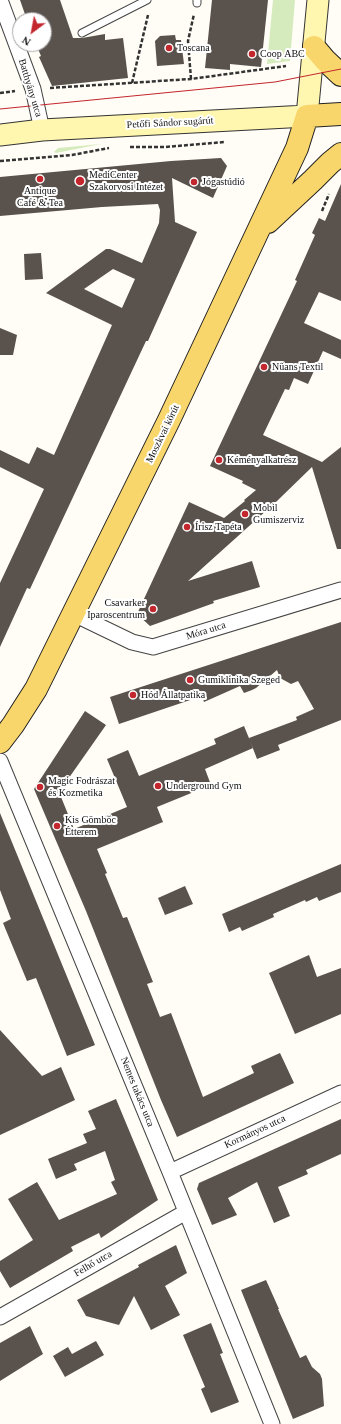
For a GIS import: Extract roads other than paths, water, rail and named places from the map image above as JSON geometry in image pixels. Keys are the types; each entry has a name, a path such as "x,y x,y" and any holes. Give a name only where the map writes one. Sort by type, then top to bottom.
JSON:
{"main road":[{"path":"314,47 341,75"},
{"name":"Petőfi Sándor sugárút","path":"307,116 341,114"},
{"name":"Moszkvai körút","path":"0,742 13,725 36,689 74,614 260,230 297,148 307,116"},
{"path":"260,230 341,154"}],"street":[{"name":"Batthyány utca","path":"0,0 32,89 42,130"},
{"path":"307,116 318,0"},
{"name":"Petőfi Sándor sugárút","path":"0,135 42,130 307,116"},
{"name":"Móra utca","path":"74,614 132,642 153,647 341,590"},
{"name":"Nemes takács utca","path":"0,760 37,847 272,1424"},
{"name":"Kormányos utca","path":"170,1172 341,1093"},
{"name":"Felhő utca","path":"0,1318 186,1212"}],"lane":[{"path":"82,33 148,4"}],"tram line":[{"path":"0,109 275,82 341,69"}],"place":[{"name":"Toscana","path":"169,48"},
{"name":"Coop ABC","path":"252,54"},
{"name":"Antique Café & Tea","path":"40,179"},
{"name":"MediCenter Szakorvosi Intézet","path":"80,181"},
{"name":"Jógastúdió","path":"194,182"},
{"name":"Nüans Textil","path":"264,367"},
{"name":"Kéményalkatrész","path":"219,460"},
{"name":"Mobil Gumiszerviz","path":"245,514"},
{"name":"Írisz Tapéta","path":"187,527"},
{"name":"Csavarker Iparoscentrum","path":"153,609"},
{"name":"Gumiklinika Szeged","path":"190,680"},
{"name":"Hód Állatpatika","path":"133,695"},
{"name":"Underground Gym","path":"158,786"},
{"name":"Magic Fodrászat és Kozmetika","path":"40,787"},
{"name":"Kis Gömböc Étterem","path":"57,826"}]}
